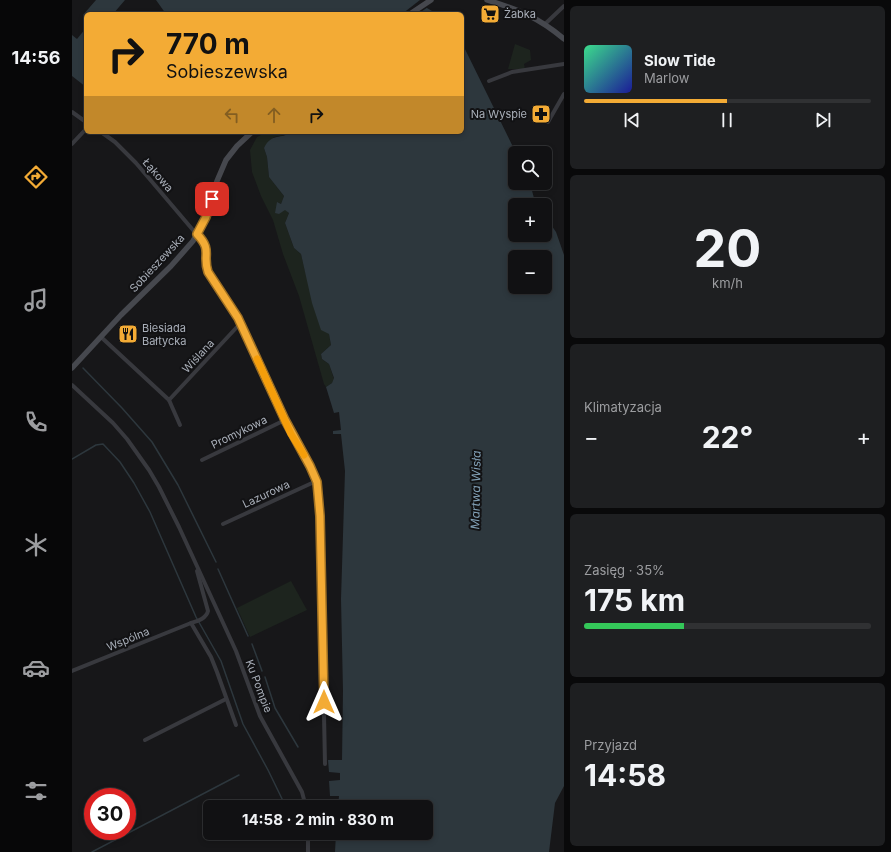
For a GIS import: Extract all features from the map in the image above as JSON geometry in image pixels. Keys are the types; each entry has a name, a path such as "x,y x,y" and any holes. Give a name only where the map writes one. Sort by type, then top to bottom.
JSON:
{"main road":[{"path":"487,0 520,10 545,24 564,39"},
{"path":"413,12 428,1"},
{"name":"Sobieszewska","path":"72,368 121,315 175,261 197,234 209,210 223,166 233,149 250,134"}],"street":[{"path":"545,24 564,6"},
{"path":"489,81 512,72 564,64"},
{"path":"548,122 564,94"},
{"path":"72,112 84,121"},
{"path":"72,144 84,131"},
{"name":"Łąkowa","path":"104,134 115,142 133,160 207,247 206,265 208,272 242,325 285,420 317,482 320,516 325,764"},
{"name":"Wiślana","path":"169,400 238,327 242,325"},
{"path":"101,337 169,400 180,425"},
{"name":"Ku Pompie","path":"72,385 113,423 127,439 149,470 176,520 236,650 260,716 302,792 304,800"},
{"name":"Promykowa","path":"202,460 285,420"},
{"name":"Lazurowa","path":"223,524 317,482"},
{"name":"Ku Pompie","path":"192,623 203,618 208,611 197,570 198,569"},
{"path":"192,623 217,672 236,725"},
{"name":"Wspólna","path":"72,671 192,623"},
{"path":"145,740 226,699"},
{"path":"308,840 308,852"}],"shaded area":[{"path":"515,44 530,50 531,60 524,64 525,69 508,69"},
{"path":"263,134 287,134 274,137 264,148 267,157 269,177 284,196 281,204 278,202 289,213 285,223 294,248 301,254 305,271 329,334 331,345 321,354 322,359 329,364 334,379 332,383 326,387 299,296 283,254 273,220 261,196 252,172 250,150 257,137"},
{"path":"291,581 307,610 250,637 237,608"}],"water":[{"path":"96,0 125,0 115,12 86,12"},
{"path":"156,0 420,0 427,8 434,12 165,12"},
{"path":"84,30 84,85 72,76 72,35 77,39"},
{"name":"Martwa Wisła","path":"464,47 513,146 508,146 508,190 532,190 534,198 508,198 508,242 552,242 552,226 556,232 564,255 564,786 555,803 549,852 335,852 336,840 433,840 433,800 339,800 339,796 330,796 329,781 340,780 340,773 329,772 328,760 342,760 343,691 341,599 345,471 341,434 333,434 333,431 341,430 339,412 334,413 326,387 332,383 334,378 329,364 322,359 321,354 331,345 329,334 321,330 312,303 301,254 294,248 285,223 289,213 285,210 279,214 275,213 277,202 281,204 284,196 269,177 267,157 264,148 273,138 287,134 464,134"}],"pier":[{"path":"420,0 423,0 428,7 421,12 405,12"}],"waterway":[{"path":"83,368 122,408 152,442 178,485 216,562"},
{"path":"72,459 96,445 103,444 120,462 134,483 150,512 196,617 221,661 243,724 283,800"},
{"path":"218,569 248,636"},
{"path":"252,644 262,671"},
{"path":"265,677 275,708 298,747"},
{"path":"92,852 239,775"}],"slow traffic":[{"path":"257,359 291,434 304,455"}],"place":[{"name":"Żabka","path":"490,14"},
{"name":"Na Wyspie","path":"541,114"},
{"name":"Biesiada Bałtycka","path":"128,334"}],"route":[{"path":"212,199 206,217 197,234 207,247 206,265 208,272 236,314 291,434 307,460 318,486 322,569 324,702"}]}
